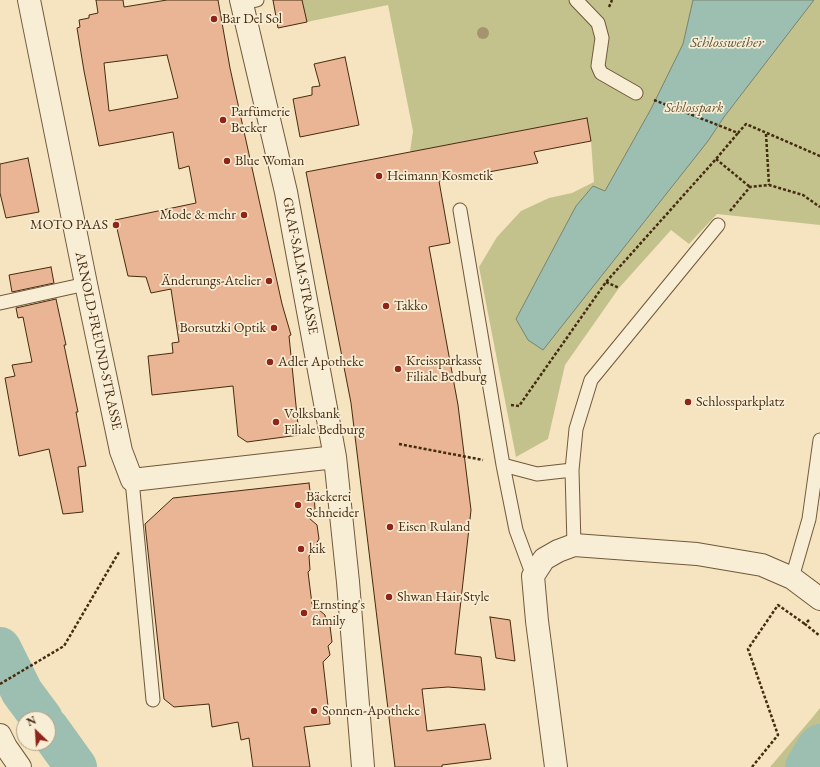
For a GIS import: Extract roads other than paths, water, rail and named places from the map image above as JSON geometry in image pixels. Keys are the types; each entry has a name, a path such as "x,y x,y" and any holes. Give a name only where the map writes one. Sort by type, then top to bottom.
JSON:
{"street":[{"name":"ARNOLD-FREUND-STRASSE","path":"30,0 86,284 121,451 132,480"},
{"name":"GRAF-SALM-STRASSE","path":"246,1 286,192 335,457 348,582 363,767"},
{"path":"132,480 335,457"},
{"path":"556,767 537,621 533,576 544,559 558,550 574,545 697,554 762,565 792,578 820,599"},
{"path":"2,744 20,767"}],"lane":[{"path":"576,0 598,23 602,38 598,66 601,74 636,93"},
{"path":"460,210 503,465 516,530 533,576"},
{"path":"574,545 572,470 576,429 591,380 718,225"},
{"path":"0,303 86,284"},
{"path":"792,578 809,519 820,440"},
{"path":"503,465 537,474 572,470"},
{"path":"132,480 153,700"}],"water":[{"name":"Schlossweiher","path":"693,0 814,0 724,117 708,141 543,350 528,340 516,319 576,206 593,186 605,191 651,109 683,44"}],"waterway":[{"path":"0,648 22,692 36,711"},
{"path":"56,739 76,767"},
{"path":"806,767 820,745"}],"place":[{"name":"Bar Del Sol","path":"214,19"},
{"name":"Parfümerie Becker","path":"223,120"},
{"name":"Blue Woman","path":"227,161"},
{"name":"Heimann Kosmetik","path":"379,176"},
{"name":"Mode & mehr","path":"244,215"},
{"name":"MOTO PAAS","path":"116,225"},
{"name":"Änderungs-Atelier","path":"269,281"},
{"name":"Takko","path":"386,306"},
{"name":"Borsutzki Optik","path":"274,328"},
{"name":"Adler Apotheke","path":"270,362"},
{"name":"Kreissparkasse Filiale Bedburg","path":"398,369"},
{"name":"Schlossparkplatz","path":"688,402"},
{"name":"Volksbank Filiale Bedburg","path":"276,422"},
{"name":"Bäckerei Schneider","path":"298,505"},
{"name":"Eisen Ruland","path":"390,527"},
{"name":"kik","path":"301,549"},
{"name":"Shwan Hair Style","path":"389,597"},
{"name":"Ernsting's family","path":"304,613"},
{"name":"Sonnen-Apotheke","path":"314,711"}],"park label":[{"name":"Schlosspark","path":"694,108"}]}
